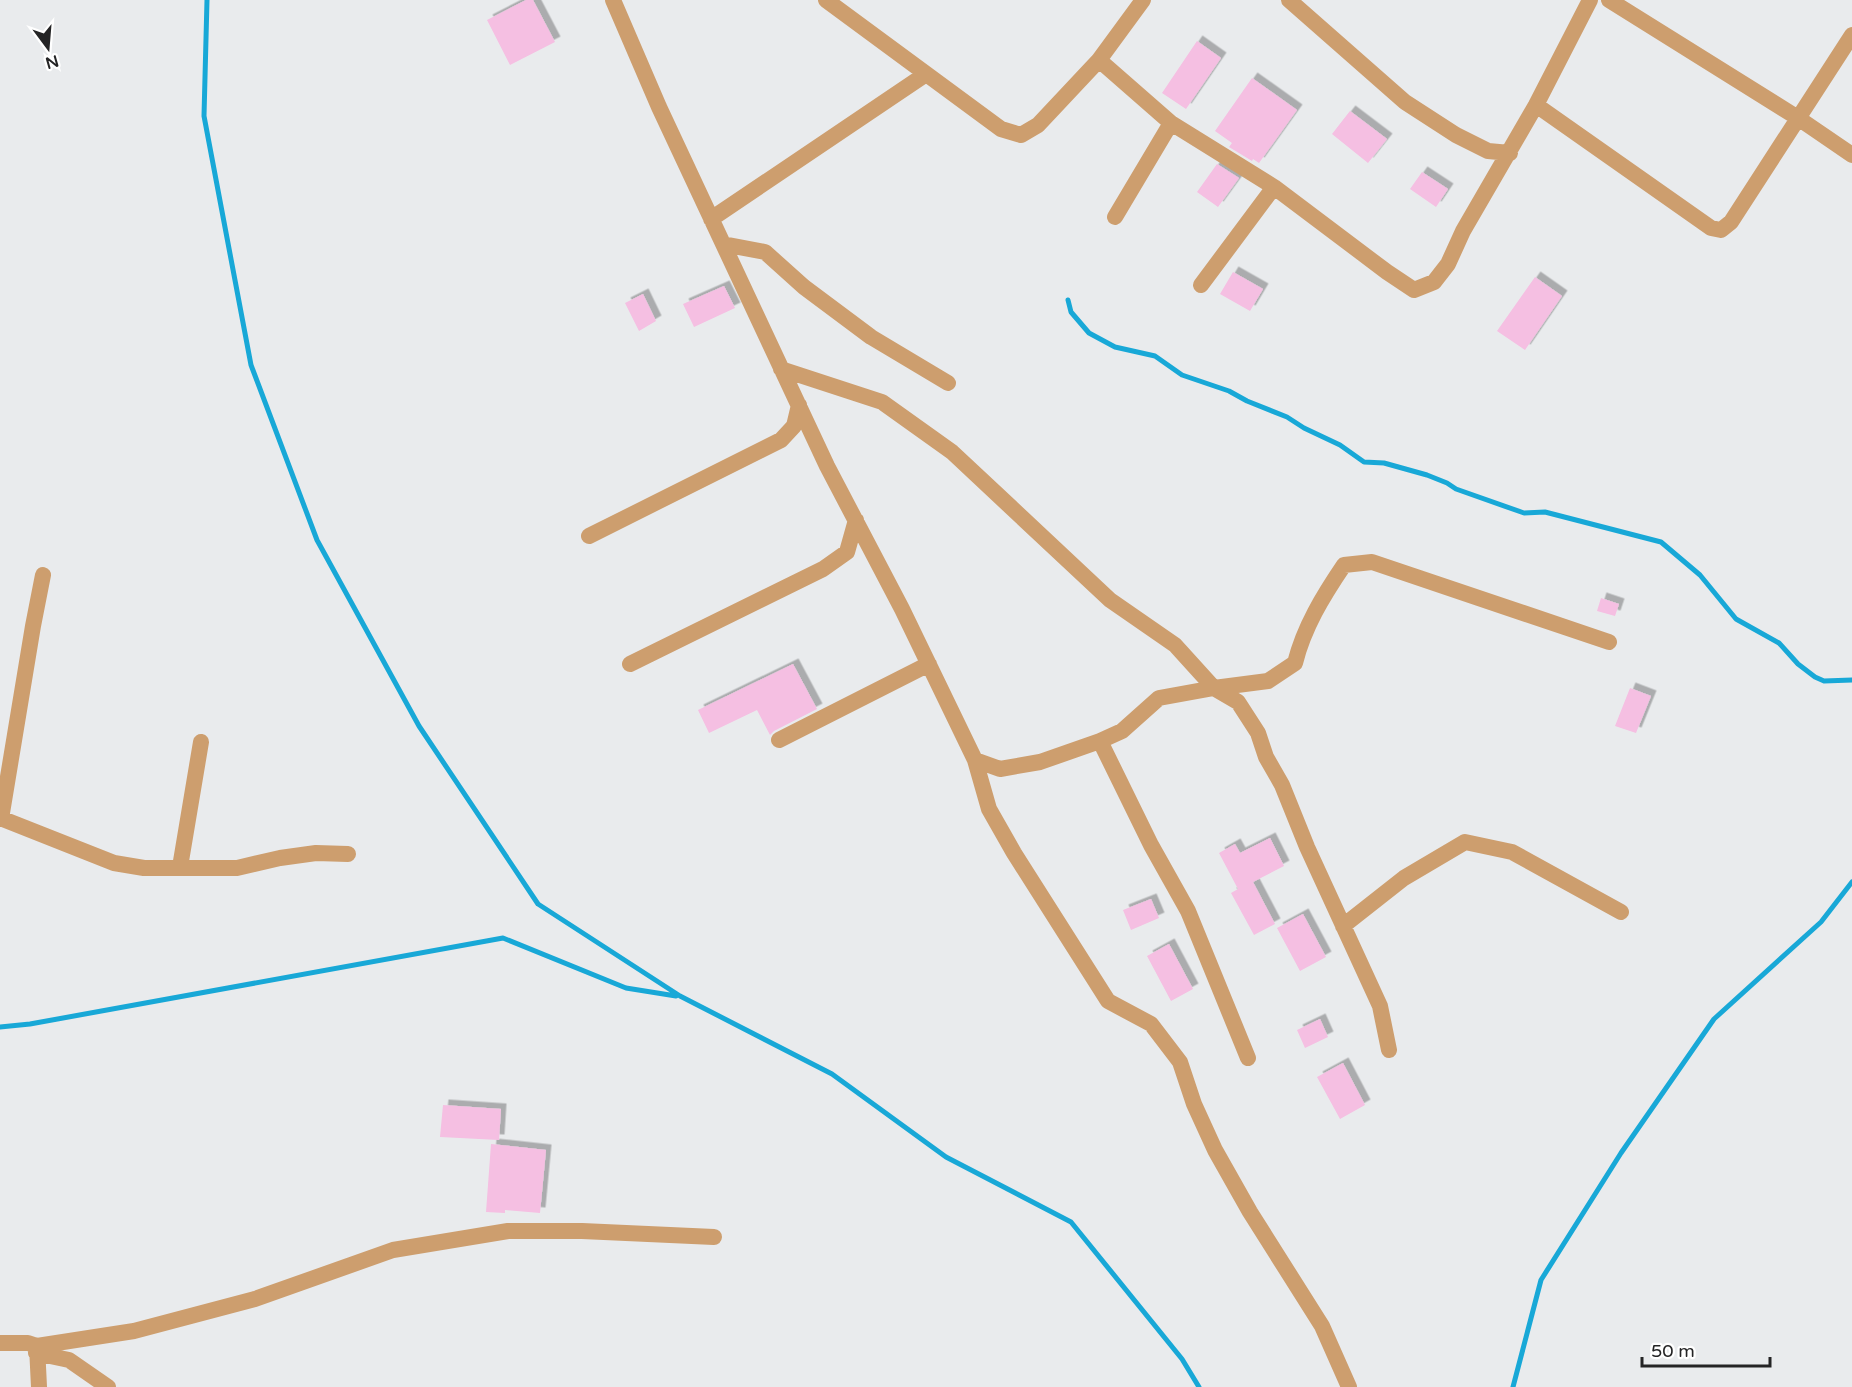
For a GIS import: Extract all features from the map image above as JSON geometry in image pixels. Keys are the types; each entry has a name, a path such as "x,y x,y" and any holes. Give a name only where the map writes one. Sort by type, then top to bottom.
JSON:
{"street":[{"path":"613,0 781,369 975,760 989,809 1014,853 1108,1001 1151,1024 1180,1062 1194,1104 1215,1150 1250,1212 1322,1326 1349,1387"},
{"path":"826,0 1001,129 1021,135 1038,125 1099,60 1143,0"},
{"path":"1289,0 1405,102 1456,135 1488,151 1510,153"},
{"path":"1099,60 1171,123 1274,187 1414,290 1434,282 1448,264 1462,231 1510,153 1590,0"},
{"path":"1609,0 1798,117 1852,154"},
{"path":"1536,105 1711,228 1721,230 1731,222 1852,35"},
{"path":"711,219 926,74"},
{"path":"1115,216 1171,123"},
{"path":"1201,285 1274,187"},
{"path":"723,244 765,252 804,287 871,337 948,383"},
{"path":"781,369 882,402 952,452 1110,600 1175,645 1214,688 1238,702 1258,733 1266,758 1282,785 1306,847 1380,1006 1389,1050"},
{"path":"589,536 781,440 794,426 799,405"},
{"path":"630,664 824,569 847,552 856,520"},
{"path":"975,760 1000,769 1040,762 1122,731 1159,698 1268,681 1295,663 1300,641 1325,592 1344,565 1372,562 1609,642"},
{"path":"43,575 0,818 114,863 144,868 237,868 280,858 316,853 348,854"},
{"path":"779,740 929,664"},
{"path":"1100,741 1151,845 1188,911 1248,1058"},
{"path":"180,867 201,742"},
{"path":"1343,926 1404,878 1465,842 1512,852 1621,912"},
{"path":"36,1349 134,1331 255,1299 393,1250 508,1231 582,1231 714,1237"},
{"path":"0,1343 27,1343 36,1349 69,1360 108,1387"},
{"path":"36,1349 39,1387"}],"building":[{"path":"526,0 533,0 555,42 510,65 487,20"},
{"path":"1197,41 1221,58 1186,109 1162,93"},
{"path":"1252,78 1297,110 1259,163 1229,147 1232,143 1215,131"},
{"path":"1350,111 1387,139 1368,163 1332,134"},
{"path":"1217,164 1239,178 1218,207 1197,192"},
{"path":"1422,172 1448,189 1436,207 1410,189"},
{"path":"1233,272 1263,289 1250,311 1220,294"},
{"path":"1535,277 1562,296 1525,350 1497,331"},
{"path":"724,286 735,308 694,327 683,304"},
{"path":"643,294 656,321 639,331 625,303"},
{"path":"1601,598 1619,604 1615,616 1597,611"},
{"path":"793,664 817,709 770,735 757,710 709,733 698,710"},
{"path":"1630,688 1651,696 1636,733 1615,726"},
{"path":"1270,838 1284,866 1253,882 1275,924 1254,935 1231,893 1238,889 1219,853 1235,844 1240,853"},
{"path":"1151,899 1159,918 1131,930 1123,910"},
{"path":"1303,914 1326,957 1300,971 1277,928"},
{"path":"1169,944 1193,989 1171,1001 1147,956"},
{"path":"1320,1019 1328,1037 1305,1048 1297,1030"},
{"path":"1343,1063 1365,1105 1340,1119 1317,1077"},
{"path":"443,1105 501,1109 499,1140 440,1137"},
{"path":"491,1144 546,1150 540,1213 505,1210 505,1213 486,1212"}],"waterway":[{"path":"207,0 204,116 251,365 317,540 419,726 538,904 680,996 832,1074 946,1157 1071,1222 1182,1359 1199,1387"},
{"path":"1068,300 1071,312 1089,333 1115,347 1155,356 1182,375 1229,391 1287,417 1340,445 1364,462 1384,463 1427,475 1456,489 1524,513 1545,512 1661,542 1700,575 1736,619 1779,643 1798,664 1815,677 1824,681 1852,680"},
{"path":"1513,1387 1541,1280 1621,1153 1714,1019 1821,922 1852,882"},
{"path":"0,1027 30,1024 503,938 626,988 676,996"}]}
